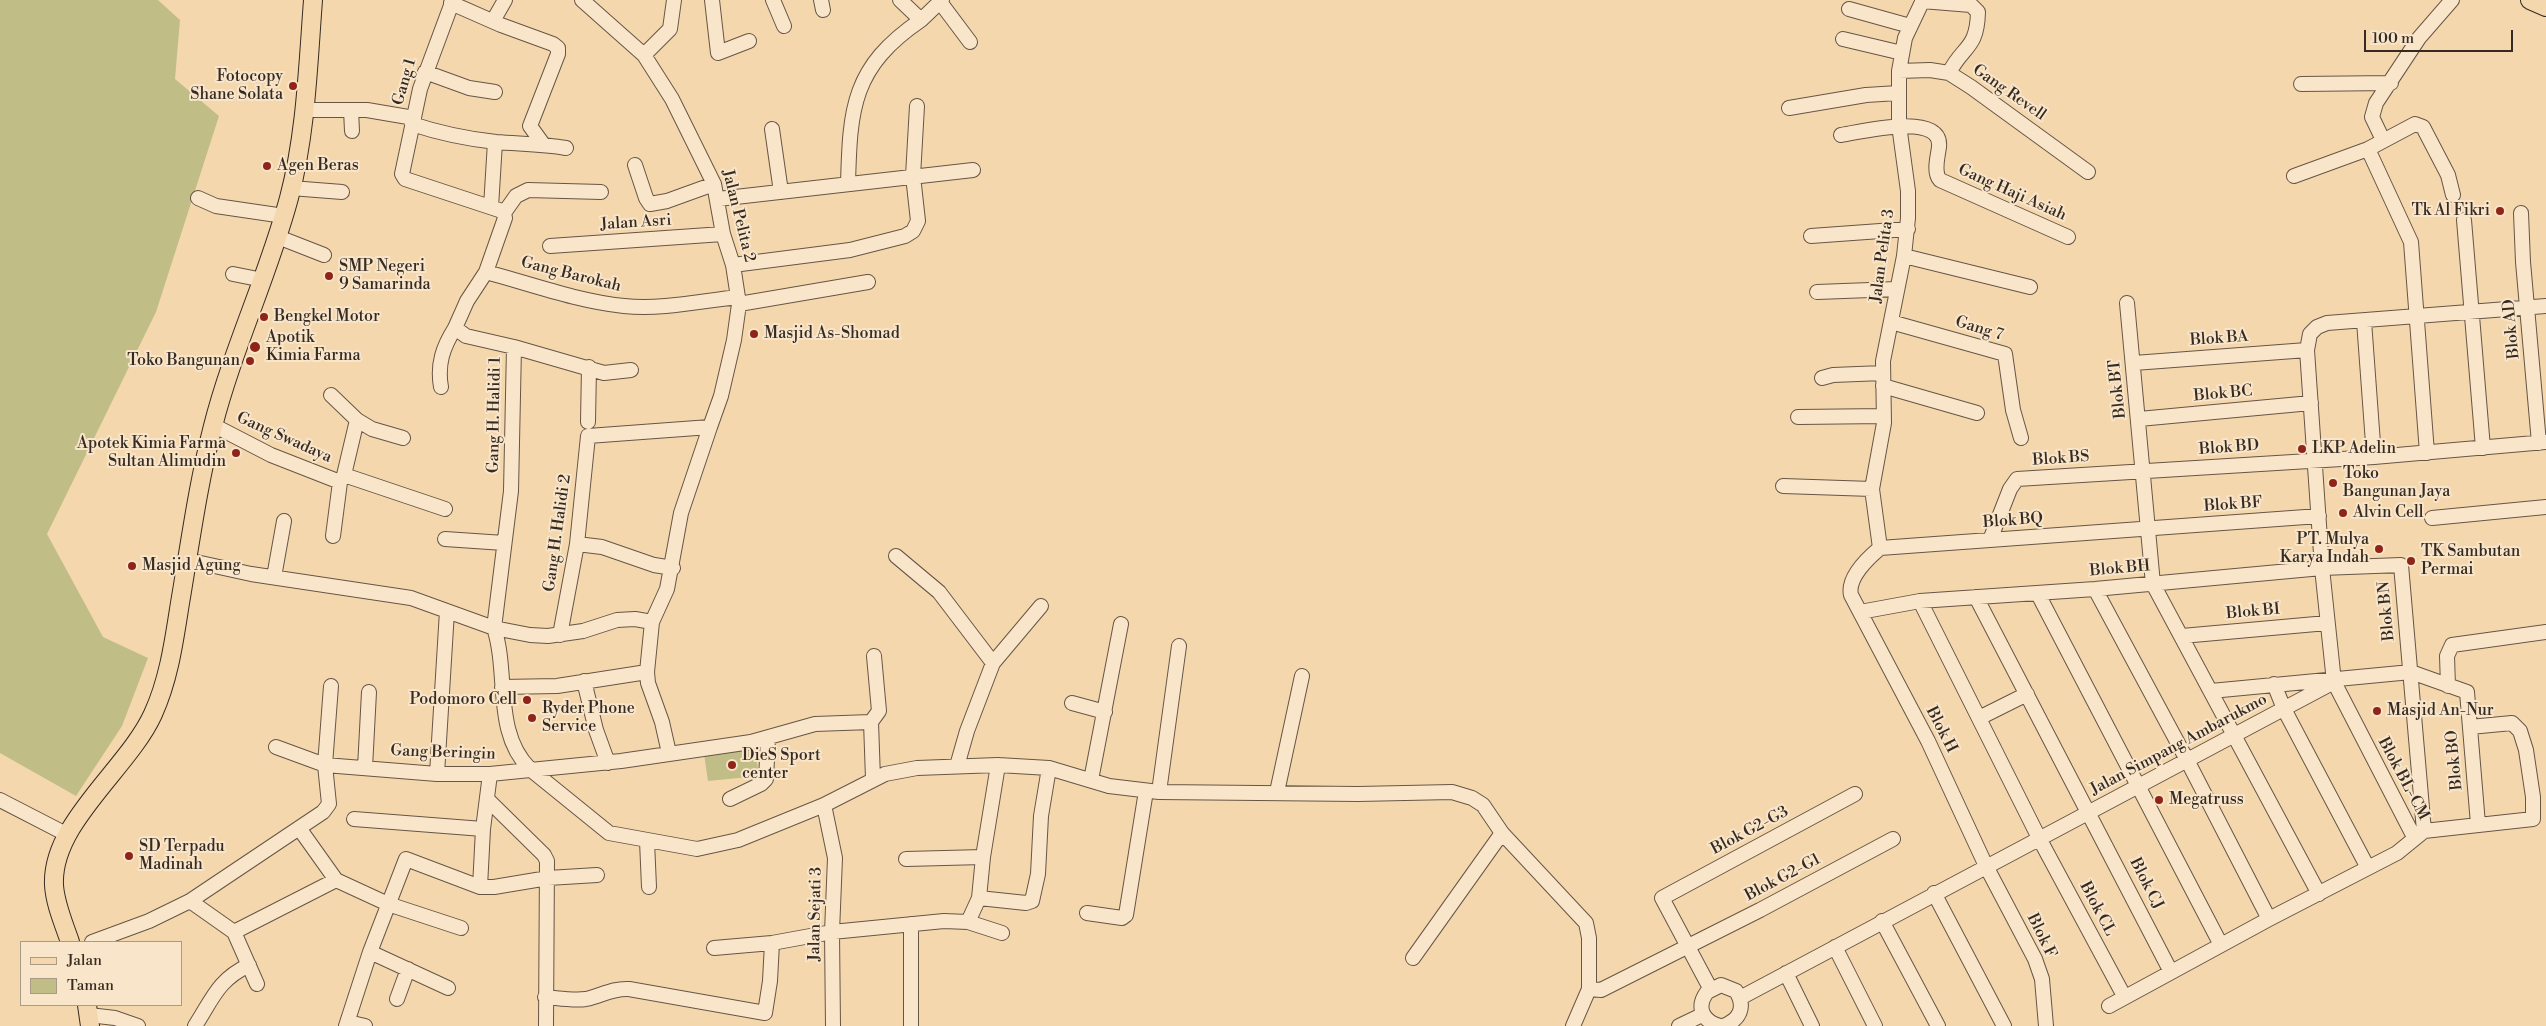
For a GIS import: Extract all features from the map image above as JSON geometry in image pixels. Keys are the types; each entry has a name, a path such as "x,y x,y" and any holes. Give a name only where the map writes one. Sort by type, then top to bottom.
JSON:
{"main road":[{"path":"70,941 55,894 56,866 66,834 134,748 153,713 170,663 200,485 213,425 239,343 278,237 291,188 304,110 312,0"},
{"path":"2530,0 2546,7"}],"street":[{"path":"493,21 505,0"},
{"name":"Jalan Pelita 2","path":"582,0 644,55 672,98 714,184 723,234 733,265 739,300 734,340 712,424 682,513 667,589 652,622 647,672 651,696 662,722 668,753"},
{"path":"644,55 670,29 674,0"},
{"path":"712,0 718,52 749,41"},
{"path":"773,0 784,26"},
{"path":"900,0 920,20"},
{"path":"1922,0 1971,5 1978,12 1978,26 1973,42 1957,57 1949,74"},
{"name":"Jalan Pelita 3","path":"1880,548 1872,489 1882,439 1884,416 1883,380 1891,322 1908,229 1908,190 1899,125 1899,71 1910,26 1922,0"},
{"path":"2383,140 2375,124 2373,110 2419,38 2452,0"},
{"path":"452,1 493,21 553,44 558,48 558,54 530,126 543,144"},
{"name":"Gang 1","path":"452,1 425,72 413,121 403,177 498,210"},
{"path":"848,184 852,113 870,68 881,54 941,1 970,42"},
{"path":"1849,9 1910,26"},
{"path":"1843,39 1902,53"},
{"name":"Gang Revell","path":"1899,71 1930,70 1949,74 1971,87 2088,172"},
{"path":"425,72 469,88 495,92"},
{"path":"2301,84 2391,82"},
{"path":"1789,108 1866,95 1898,93"},
{"path":"733,265 850,250 905,236 913,231 918,221 913,176 917,106"},
{"path":"304,110 352,110 413,121 444,133 495,142 543,144 566,148"},
{"path":"352,110 352,130"},
{"path":"2294,176 2368,149 2415,124 2423,127 2448,175 2453,195"},
{"name":"Gang Haji Asiah","path":"1841,136 1899,125 1930,130 1936,133 1940,140 1936,172 1937,177 1945,184 2068,237"},
{"path":"772,128 781,192"},
{"path":"442,387 440,360 444,347 467,301 486,272 504,223 498,210 495,142"},
{"path":"2368,149 2411,240 2427,453"},
{"path":"635,166 646,198 650,204 667,201 714,184"},
{"path":"718,199 974,170"},
{"path":"291,188 342,192"},
{"path":"498,210 516,196 528,190 601,192"},
{"path":"198,198 216,206 284,216"},
{"name":"Blok AD","path":"2521,213 2528,308 2542,442"},
{"path":"2464,220 2483,448"},
{"path":"1811,236 1908,229"},
{"name":"Jalan Asri","path":"550,246 723,234"},
{"path":"278,237 324,255"},
{"path":"1904,256 2030,286"},
{"name":"Gang Barokah","path":"486,272 605,304 626,306 792,296 868,282"},
{"path":"233,274 262,280"},
{"path":"1817,292 1897,288"},
{"name":"Blok BT","path":"2128,303 2153,584"},
{"path":"2334,680 2322,568 2307,350 2310,334 2317,327 2327,323 2546,306"},
{"path":"2364,321 2374,457"},
{"name":"Gang 7","path":"1891,322 2005,354 2013,410 2021,438"},
{"name":"Gang H. Halidi 1","path":"455,328 466,336 514,347 513,457 494,628 498,640 502,686 512,741 522,761 530,769 609,833 697,849 725,845 824,805 873,779 902,770 957,766 998,765 1049,768 1109,786 1152,792 1452,792 1472,798 1483,805 1502,833 1586,923 1589,938 1589,989"},
{"path":"514,347 604,373 631,370"},
{"name":"Blok BA","path":"2134,363 2307,350"},
{"name":"Gang H. Halidi 2","path":"560,635 577,544 588,429 589,368"},
{"path":"1822,378 1833,375 1883,380 1977,413"},
{"path":"331,394 357,420 372,429 403,438"},
{"name":"Blok BC","path":"2139,419 2311,403"},
{"path":"1798,417 1884,416"},
{"path":"333,536 342,478 357,420"},
{"path":"588,429 712,424"},
{"name":"Gang Swadaya","path":"213,425 272,454 342,478 445,509"},
{"name":"Blok BD","path":"2144,470 2374,457 2542,442"},
{"name":"Blok BS","path":"1990,540 2010,489 2017,479 2144,470"},
{"path":"1783,486 1872,489"},
{"path":"2432,518 2546,507"},
{"name":"Blok BF","path":"2149,528 2319,516"},
{"path":"274,577 284,521"},
{"name":"Blok BQ","path":"1880,548 2149,528"},
{"path":"445,539 504,543"},
{"path":"577,544 602,547 672,568"},
{"path":"1860,612 1851,595 1850,585 1872,555 1880,548"},
{"path":"896,556 939,592 993,663"},
{"path":"187,560 274,577 411,598 494,628 530,635 560,635 583,632 617,620 635,619 652,622"},
{"name":"Blok BN","path":"2322,568 2401,564 2411,672"},
{"name":"Blok BH","path":"1860,612 1920,601 2038,594 2322,568"},
{"path":"2153,584 2212,691 2318,894"},
{"path":"2095,589 2269,918"},
{"path":"2038,594 2221,945"},
{"name":"Blok CJ","path":"1976,597 2172,972"},
{"name":"Blok CL","path":"1920,601 2039,838 2124,996"},
{"path":"957,766 967,731 993,663 1041,606"},
{"path":"437,774 447,610"},
{"name":"Blok H","path":"1860,612 1928,741 1986,866"},
{"name":"Blok BI","path":"2182,636 2327,623"},
{"path":"1092,780 1121,624"},
{"path":"2448,686 2447,656 2452,645 2546,632"},
{"path":"1087,913 1122,918 1126,915 1152,792 1179,646"},
{"path":"873,779 871,722 879,711 874,656"},
{"path":"502,686 557,686 647,672"},
{"path":"2212,691 2411,672 2419,834"},
{"name":"Blok BO","path":"2411,672 2467,692 2478,824"},
{"path":"1277,792 1302,676"},
{"name":"Jalan Simpang Ambarukmo","path":"1986,866 2235,736 2334,680"},
{"name":"Blok BL-CM","path":"2334,680 2419,834"},
{"path":"584,681 596,730 608,763"},
{"path":"2274,684 2284,709 2368,868"},
{"path":"95,941 149,921 190,901 323,812 329,804 325,765 331,686"},
{"path":"365,768 369,692"},
{"path":"1979,718 2027,694"},
{"path":"1072,703 1105,712"},
{"name":"Gang Beringin","path":"276,747 325,765 437,774 490,774 608,763 768,739 796,728 815,724 871,722"},
{"path":"2108,1006 2269,918 2397,853 2419,834 2478,824 2534,819 2538,811 2526,750 2520,731 2512,724 2470,727"},
{"path":"730,799 761,784 766,779 768,739"},
{"path":"968,922 979,898 983,856 998,765"},
{"path":"979,898 1026,903 1032,901 1038,874 1041,816 1049,768"},
{"path":"480,887 483,829 490,774"},
{"name":"Blok G2-G3","path":"1688,947 1662,898 1855,794"},
{"path":"488,798 546,858 548,878 546,1026"},
{"path":"0,800 66,834"},
{"name":"Jalan Sejati 3","path":"824,805 835,858 832,932 833,1026"},
{"path":"354,819 483,829"},
{"path":"298,828 336,880 388,904 461,928"},
{"path":"1413,958 1502,833"},
{"name":"Blok G2-G1","path":"1589,989 1601,990 1688,947 1893,839"},
{"path":"648,841 649,886"},
{"path":"906,859 983,856"},
{"path":"365,1026 347,1024 348,1015 406,859 480,887 494,887 548,878 597,875"},
{"path":"1740,998 1986,866"},
{"name":"Blok F","path":"1986,866 2035,960 2042,979 2046,1026"},
{"path":"234,932 336,880"},
{"path":"1934,893 2004,1026"},
{"path":"190,901 234,932 256,984"},
{"path":"714,948 772,943 832,932 944,921 968,922 1002,933"},
{"path":"1882,921 1938,1026"},
{"path":"910,924 912,1026"},
{"path":"545,997 584,999 600,996 617,988 765,1013 770,980 772,943"},
{"path":"1688,947 1710,988"},
{"path":"1835,947 1875,1026"},
{"path":"370,952 448,988"},
{"path":"195,1026 223,981 232,973 249,964"},
{"path":"397,999 408,969"},
{"path":"1786,974 1812,1026"},
{"path":"1729,987 1740,998 1742,1007 1739,1016 1726,1025 1710,1023 1702,1014 1702,998 1710,988 1729,987"},
{"path":"1573,1026 1589,989"},
{"path":"1680,1026 1702,1014"},
{"path":"89,1015 115,1018 138,1026"}],"green space":[{"path":"0,0 158,0 180,20 175,79 219,116 156,312 47,534 103,637 148,658 122,726 76,796 0,753"},
{"name":"DieS Sport center","path":"755,748 759,776 708,781 704,754"}],"place":[{"name":"Fotocopy Shane Solata","path":"293,86"},
{"name":"Agen Beras","path":"267,166"},
{"name":"Tk Al Fikri","path":"2500,211"},
{"name":"SMP Negeri 9 Samarinda","path":"329,276"},
{"name":"Bengkel Motor","path":"264,317"},
{"name":"Masjid As-Shomad","path":"754,334"},
{"name":"Apotik Kimia Farma","path":"255,347"},
{"name":"Toko Bangunan","path":"250,361"},
{"name":"LKP Adelin","path":"2302,449"},
{"name":"Apotek Kimia Farma Sultan Alimudin","path":"236,453"},
{"name":"Toko Bangunan Jaya","path":"2333,483"},
{"name":"Alvin Cell","path":"2343,513"},
{"name":"PT. Mulya Karya Indah","path":"2379,549"},
{"name":"TK Sambutan Permai","path":"2411,561"},
{"name":"Masjid Agung","path":"132,566"},
{"name":"Podomoro Cell","path":"527,700"},
{"name":"Masjid An-Nur","path":"2377,711"},
{"name":"Ryder Phone Service","path":"532,718"},
{"name":"DieS Sport center","path":"732,765"},
{"name":"Megatruss","path":"2159,800"},
{"name":"SD Terpadu Madinah","path":"129,856"}]}
